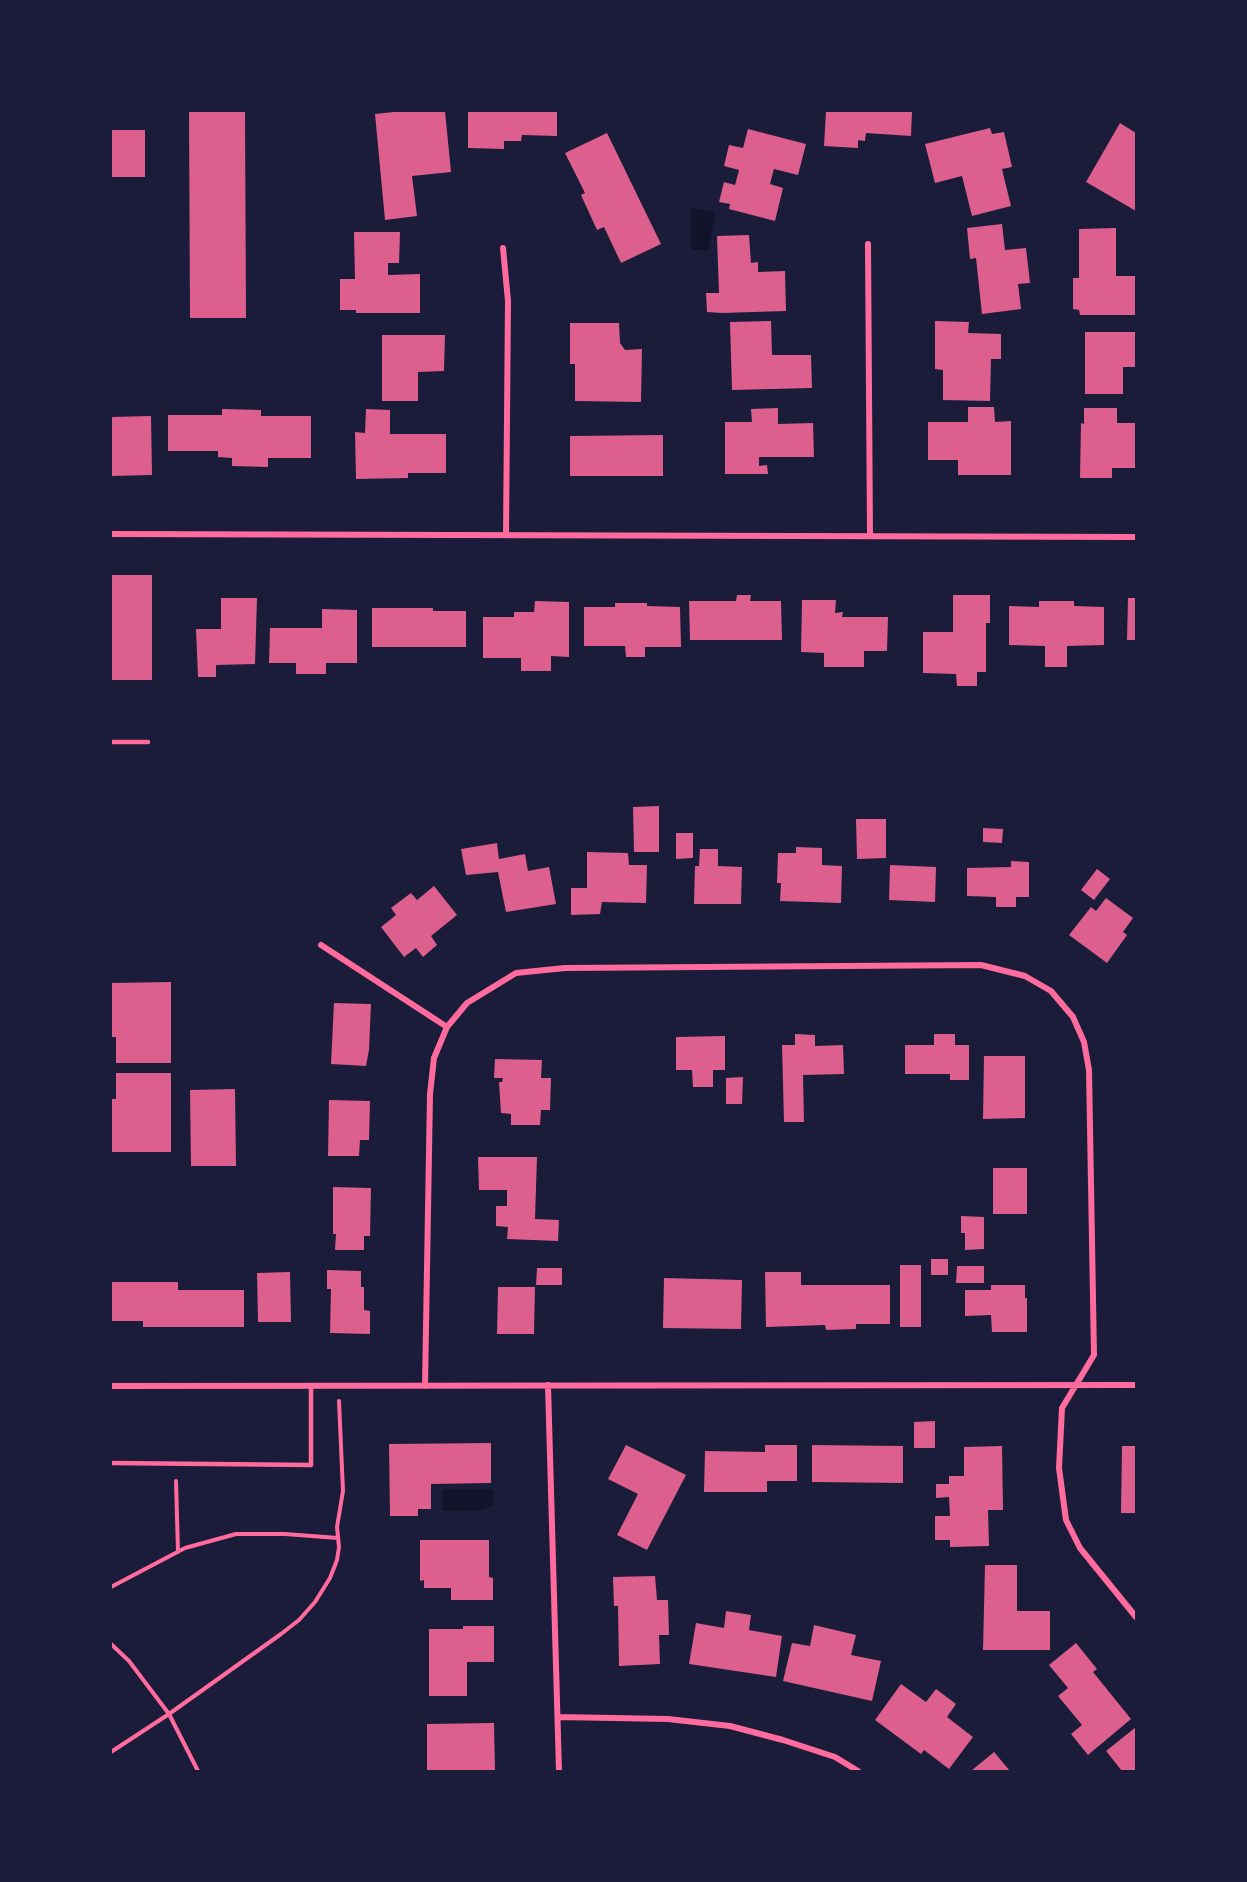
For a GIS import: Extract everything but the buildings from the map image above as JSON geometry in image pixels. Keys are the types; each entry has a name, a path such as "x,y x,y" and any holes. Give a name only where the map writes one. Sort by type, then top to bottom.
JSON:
{"street":[{"path":"868,244 870,536"},
{"path":"503,248 508,301 506,535"},
{"path":"111,534 1136,537"},
{"path":"321,945 447,1027"},
{"path":"425,1386 430,1094 434,1058 447,1027 467,1004 516,973 565,968 981,964 1025,976 1051,991 1073,1017 1084,1042 1089,1070 1094,1355 1062,1408 1059,1468 1066,1520 1080,1548 1136,1617"},
{"path":"548,1385 559,1771"},
{"path":"111,1386 1136,1385"},
{"path":"558,1717 668,1719 730,1726 835,1757 858,1771"}],"lane":[{"path":"111,742 148,742"},
{"path":"111,1463 311,1466 311,1386"}],"path":[{"path":"111,1752 169,1714 299,1620 315,1602 330,1578 337,1560 337,1527 343,1491 338,1386"},
{"path":"175,1464 178,1552"},
{"path":"111,1587 185,1548 236,1534 285,1534 338,1538"},
{"path":"111,1644 129,1661 169,1714 198,1771"}],"shaded area":[{"path":"691,207 715,213 709,250 691,250"},
{"path":"443,1489 493,1489 493,1506 476,1511 442,1511"}]}
